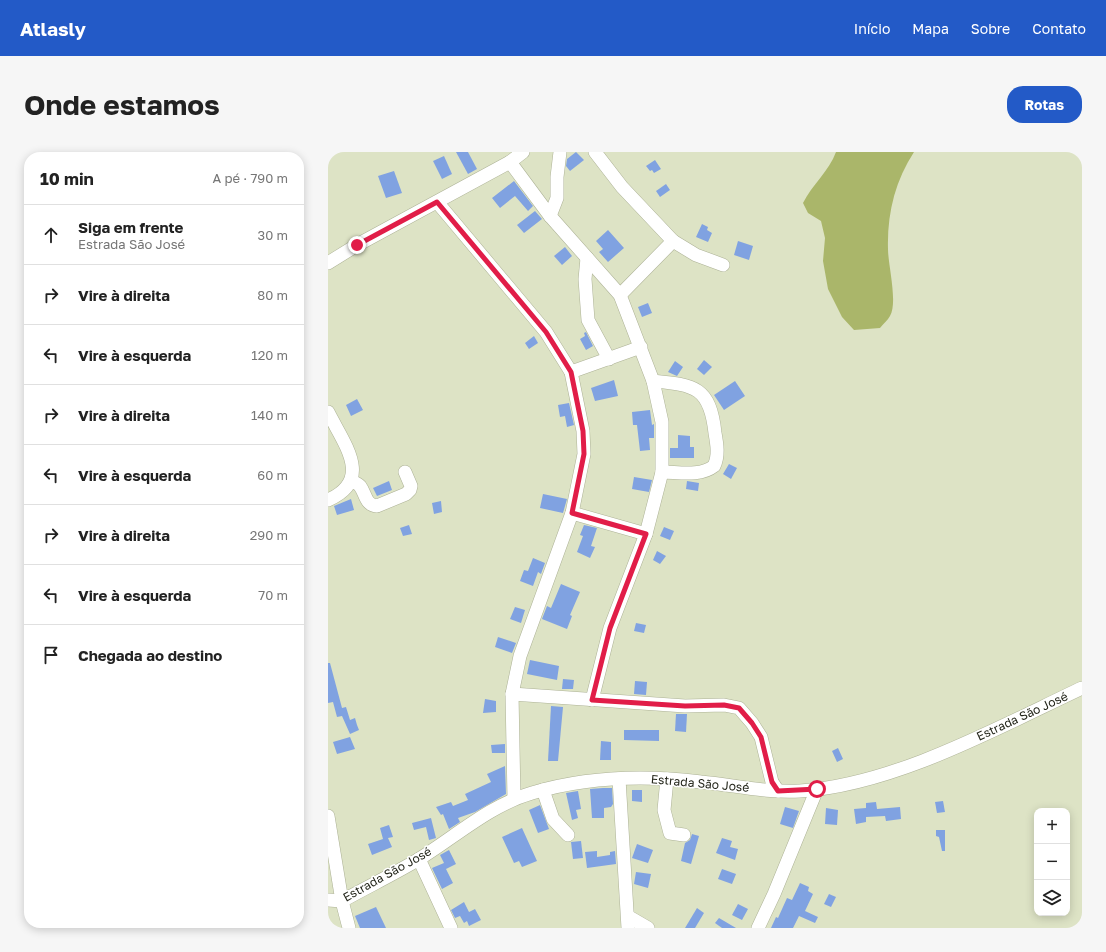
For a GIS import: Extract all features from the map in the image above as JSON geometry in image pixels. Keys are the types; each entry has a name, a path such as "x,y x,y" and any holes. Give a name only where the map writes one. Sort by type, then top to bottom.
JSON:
{"street":[{"path":"328,263 357,245 510,162 523,152"},
{"path":"550,216 557,198 558,162 560,152"},
{"path":"595,152 627,192 673,241 696,255 723,265"},
{"path":"510,162 550,216 620,295 653,381 662,422 662,472 646,534 610,628 592,700"},
{"path":"437,202 546,332 571,372 583,431 584,454 572,513 520,656 512,694 514,799"},
{"path":"620,295 673,241"},
{"path":"587,258 584,279 588,320 609,359"},
{"path":"571,372 640,347"},
{"path":"653,381 690,386 703,395 712,409 717,444 716,462 714,466 707,471 690,473 662,472"},
{"path":"328,412 352,462 354,470 352,481 342,493 328,500"},
{"path":"352,481 360,486 368,502 372,506 377,506 410,490 411,486 405,472"},
{"path":"572,513 646,534"},
{"name":"Estrada São José","path":"328,900 342,901 418,859 514,799 543,790 597,780 619,779 667,779 778,791 817,789 868,778 942,752 1082,688"},
{"path":"512,694 685,706 724,705 739,708 752,723 761,737 772,782 778,791"},
{"path":"619,779 628,923 648,928"},
{"path":"667,779 664,810 670,833 684,835"},
{"path":"758,928 774,894 817,789"},
{"path":"543,790 553,819 568,835"},
{"path":"328,816 342,901 349,928"},
{"path":"418,859 451,928"}],"shaded area":[{"path":"836,152 914,152 907,163 897,186 891,211 888,236 888,256 893,302 890,316 880,328 854,330 842,317 828,289 823,261 825,238 821,221 808,213 803,203 833,159"}],"building":[{"path":"456,152 468,152 477,169 468,174"},
{"path":"576,152 584,160 570,171 566,166 567,159"},
{"path":"444,156 452,174 442,179 433,161"},
{"path":"655,160 661,169 654,173 646,166"},
{"path":"394,171 402,193 386,198 378,176"},
{"path":"514,181 533,206 528,211 515,196 500,208 492,198"},
{"path":"666,184 670,190 660,197 656,191"},
{"path":"535,211 542,219 524,233 517,225"},
{"path":"702,224 708,227 707,230 712,233 708,242 696,237"},
{"path":"608,230 624,248 608,262 599,252 603,249 596,241"},
{"path":"738,241 753,246 749,260 734,255"},
{"path":"565,247 572,256 562,265 554,256"},
{"path":"648,303 652,313 642,317 638,307"},
{"path":"586,332 593,346 586,350 580,339 585,336 584,333"},
{"path":"534,336 538,343 529,349 525,343"},
{"path":"704,360 712,367 704,375 697,369"},
{"path":"675,361 683,367 677,376 668,372"},
{"path":"614,380 618,396 595,401 591,388"},
{"path":"735,381 745,396 724,410 714,395"},
{"path":"357,399 363,410 351,416 346,405"},
{"path":"569,403 574,425 567,427 565,416 560,417 558,405"},
{"path":"650,410 652,425 654,424 654,438 649,438 650,450 640,451 637,425 633,425 632,412"},
{"path":"678,435 690,436 690,447 694,447 694,458 670,458 670,448 678,448"},
{"path":"729,464 737,468 731,479 723,474"},
{"path":"634,477 652,480 649,492 632,489"},
{"path":"389,481 392,490 377,496 373,488"},
{"path":"687,481 699,483 698,491 686,489"},
{"path":"543,494 567,499 563,513 540,508"},
{"path":"351,499 354,510 337,515 334,506"},
{"path":"441,501 442,512 434,514 432,503"},
{"path":"409,525 412,534 403,536 400,528"},
{"path":"584,525 597,528 591,546 595,547 590,558 577,552 583,536 580,535"},
{"path":"664,527 674,531 670,540 660,536"},
{"path":"657,551 666,556 660,564 653,560"},
{"path":"533,558 545,563 541,574 538,572 533,586 520,581 524,570 528,571"},
{"path":"561,584 580,592 570,615 572,616 567,629 542,619 547,606 551,608"},
{"path":"515,607 525,610 521,623 510,619"},
{"path":"636,623 646,625 644,633 634,631"},
{"path":"498,637 516,643 512,653 495,647"},
{"path":"530,660 559,666 557,680 527,674"},
{"path":"328,663 330,663 342,708 346,707 350,720 355,718 359,730 350,734 342,716 337,717 333,702 328,703"},
{"path":"563,679 574,680 573,689 562,689"},
{"path":"635,681 647,682 646,695 634,694"},
{"path":"485,699 496,701 496,712 483,713"},
{"path":"551,706 563,707 558,761 548,761"},
{"path":"676,714 687,714 686,732 675,731"},
{"path":"624,730 659,730 659,741 624,740"},
{"path":"350,737 355,749 337,754 333,742"},
{"path":"601,741 611,742 611,760 600,760"},
{"path":"505,744 505,753 492,753 491,745"},
{"path":"838,748 843,759 837,762 832,751"},
{"path":"505,766 506,794 475,812 458,818 460,822 449,829 443,814 441,815 436,807 451,802 453,806 468,800 465,794 491,782 487,774"},
{"path":"612,788 613,804 611,807 604,808 604,818 592,818 590,789"},
{"path":"632,790 642,790 642,802 632,801"},
{"path":"578,791 581,809 576,810 578,818 572,820 566,793"},
{"path":"943,801 945,812 937,813 935,802"},
{"path":"876,802 877,809 900,807 901,819 886,821 885,816 866,817 866,822 856,824 854,809 866,808 866,803"},
{"path":"540,805 549,829 538,833 529,810"},
{"path":"785,807 799,811 793,828 780,824"},
{"path":"826,808 838,810 837,825 825,824"},
{"path":"431,818 436,838 429,840 426,827 414,830 412,823"},
{"path":"389,825 393,837 388,838 392,847 372,855 368,844 383,839 380,828"},
{"path":"522,828 537,861 522,867 519,861 514,863 502,837"},
{"path":"936,830 945,830 945,851 942,851 939,837 936,836"},
{"path":"692,834 699,836 691,864 681,861 685,843 690,840"},
{"path":"722,838 732,841 730,847 738,849 735,860 716,853"},
{"path":"581,841 583,858 573,859 571,842"},
{"path":"637,844 653,850 648,863 632,858"},
{"path":"449,850 456,864 446,869 453,883 442,889 432,868 444,863 440,855"},
{"path":"597,851 597,857 610,855 610,852 615,851 616,864 587,868 585,852"},
{"path":"722,869 736,874 732,884 718,879"},
{"path":"636,872 651,874 648,888 634,884"},
{"path":"800,883 809,887 808,891 813,894 805,911 818,917 815,923 799,916 793,928 771,928 776,917 778,918 787,898 792,900"},
{"path":"829,894 836,897 831,907 824,904"},
{"path":"464,902 469,912 475,909 481,920 469,926 467,921 464,923 460,916 455,918 451,910"},
{"path":"738,904 748,909 742,920 732,915"},
{"path":"376,907 386,928 360,928 355,916"},
{"path":"697,908 704,913 695,928 685,928"},
{"path":"719,918 736,928 722,928 715,923"}],"route":[{"path":"357,245 437,202 546,332 571,372 583,431 584,454 572,513 646,534 610,628 592,700 685,706 724,705 739,708 752,723 761,737 768,770 772,782 778,791 817,789"}]}
